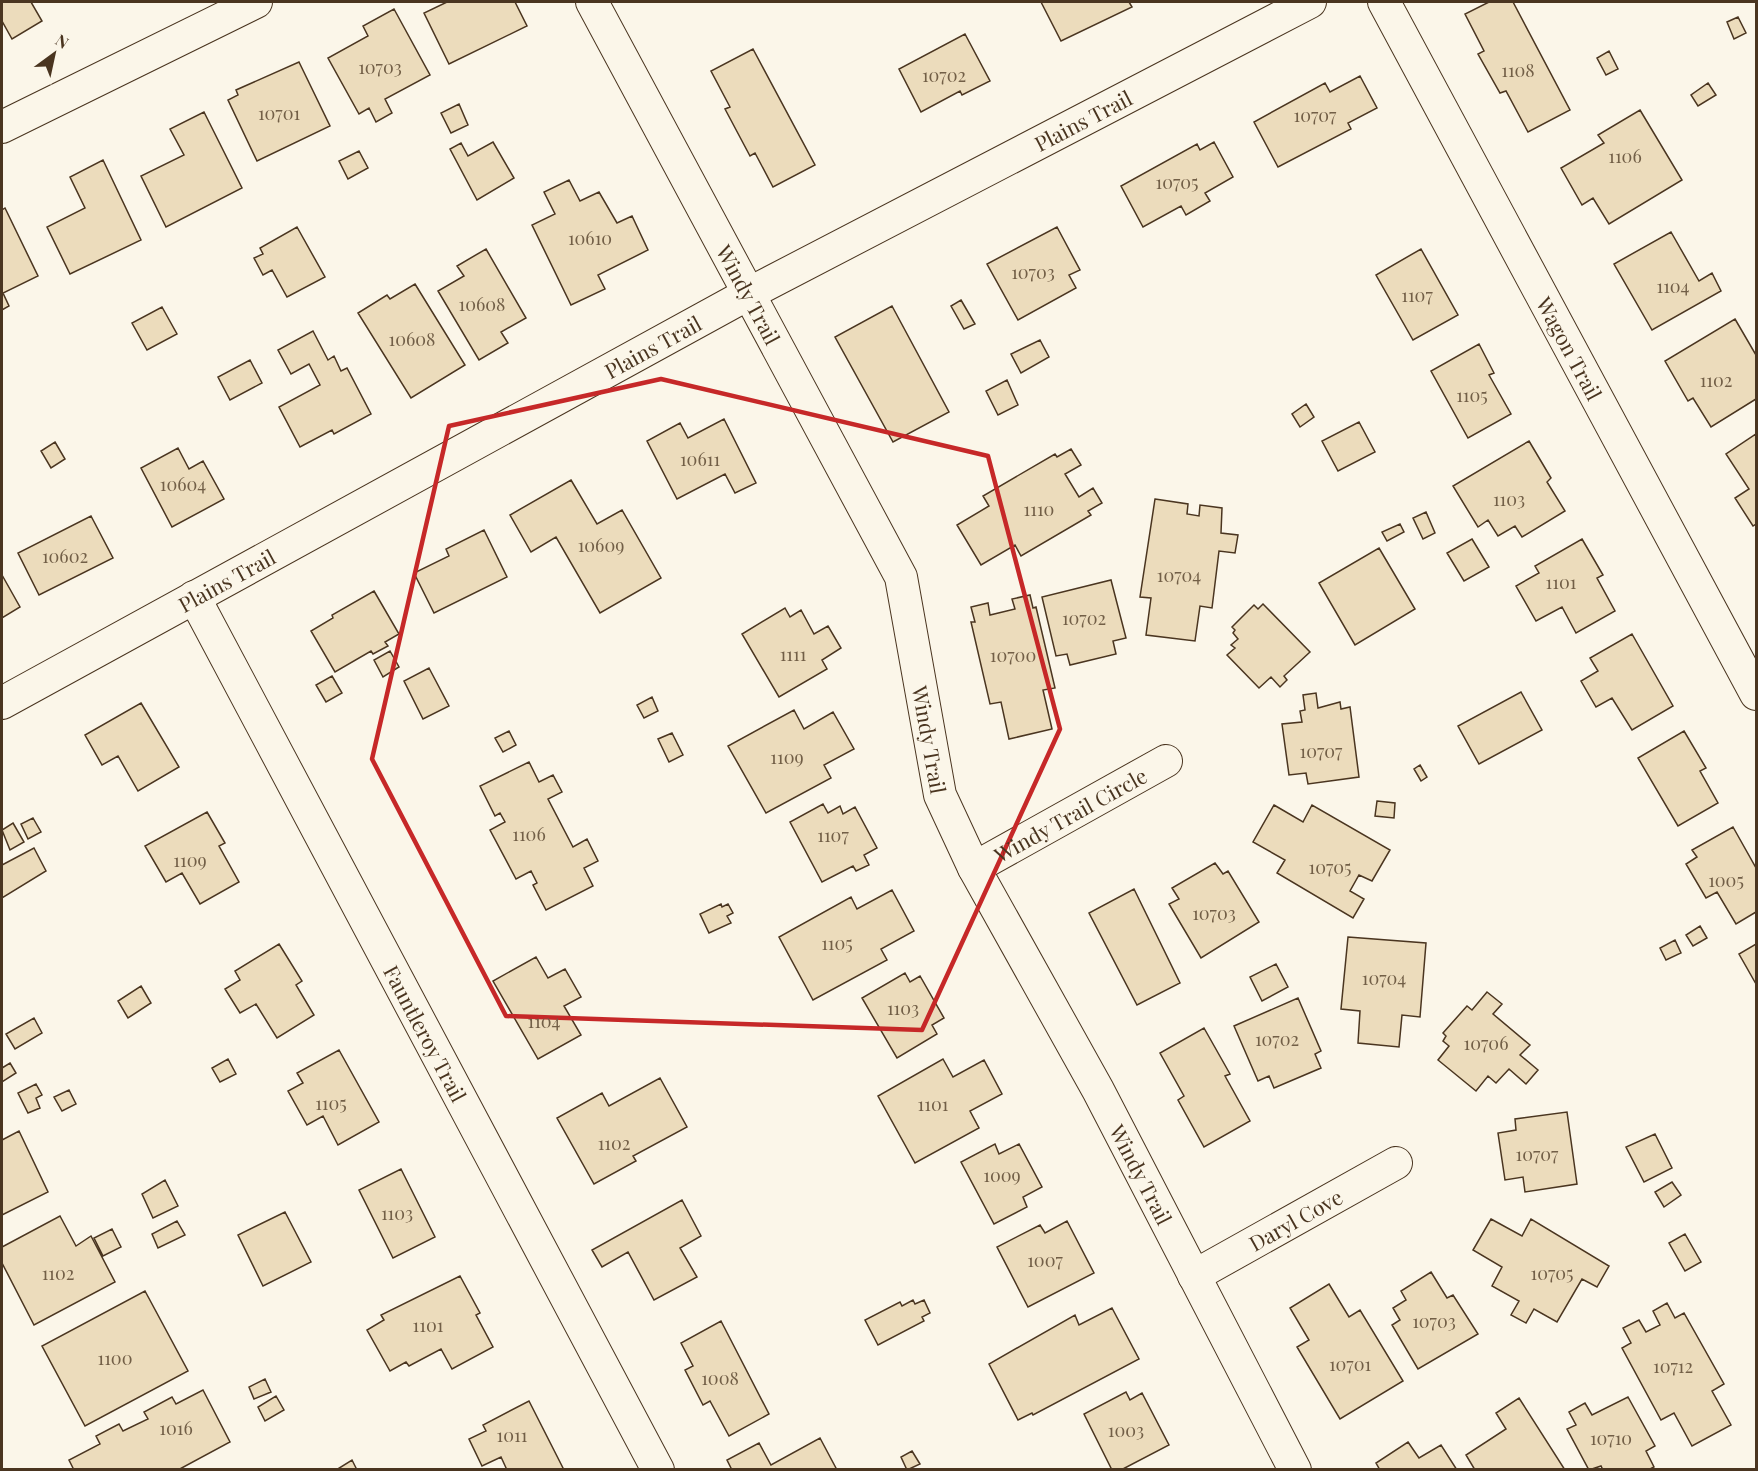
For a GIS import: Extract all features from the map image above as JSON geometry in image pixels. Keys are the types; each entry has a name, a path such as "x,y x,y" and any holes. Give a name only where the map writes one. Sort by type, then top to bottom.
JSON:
{"street":[{"path":"2,127 256,2"},
{"name":"Windy Trail","path":"592,2 901,577 940,795 974,868 1098,1090 1295,1470"},
{"name":"Plains Trail","path":"2,703 748,294 1310,2"},
{"name":"Wagon Trail","path":"1384,2 1756,694"},
{"name":"Fauntleroy Trail","path":"194,597 658,1470"},
{"name":"Windy Trail Circle","path":"974,868 1166,761"},
{"name":"Daryl Cove","path":"1194,1276 1396,1163"}],"highlighted area":[{"path":"661,379 988,456 1060,729 922,1030 506,1016 372,759 449,426"}],"building":[{"path":"2,2 31,2 42,21 12,39 2,21"},
{"path":"447,2 515,2 527,26 449,64 424,13"},
{"path":"1041,2 1129,2 1132,7 1061,41"},
{"path":"1489,2 1513,2 1570,110 1528,132 1506,91 1500,93 1478,54 1484,51 1465,14"},
{"path":"394,9 430,75 385,99 392,113 376,122 369,108 359,114 328,58 368,36 363,26"},
{"path":"1738,17 1746,33 1734,39 1727,22"},
{"path":"965,34 990,81 962,95 960,91 921,112 899,69"},
{"path":"753,49 815,165 773,187 755,153 750,156 725,109 730,107 711,71"},
{"path":"1609,51 1618,69 1606,75 1597,58"},
{"path":"299,62 330,126 257,161 228,100 238,95 236,90"},
{"path":"1360,76 1377,108 1348,123 1351,129 1278,167 1254,122 1325,83 1330,92"},
{"path":"1708,83 1716,95 1698,106 1691,95"},
{"path":"459,104 468,125 451,133 441,113"},
{"path":"1640,110 1682,180 1609,224 1593,198 1582,205 1561,168 1604,143 1598,135"},
{"path":"204,112 242,188 166,227 141,176 184,155 170,129"},
{"path":"493,142 514,178 477,200 450,149 461,143 468,156"},
{"path":"1214,142 1233,177 1205,193 1210,201 1186,215 1181,206 1143,227 1121,186 1197,144 1200,150"},
{"path":"359,151 368,168 348,179 339,161"},
{"path":"103,160 141,240 70,274 47,227 85,208 70,177"},
{"path":"569,180 580,201 599,192 617,223 632,216 648,250 598,275 605,289 571,305 532,225 555,214 544,192"},
{"path":"5,208 38,276 3,293 9,306 2,310 2,210"},
{"path":"297,227 325,277 287,297 272,270 263,275 254,258 263,254 260,248"},
{"path":"1057,227 1080,270 1069,275 1076,288 1018,320 987,264"},
{"path":"1671,232 1699,281 1712,273 1721,291 1652,330 1614,264"},
{"path":"486,249 526,318 501,332 508,343 479,360 438,291 464,276 457,266"},
{"path":"1421,249 1458,315 1413,340 1376,275"},
{"path":"415,284 465,365 411,398 358,313 387,295 390,299"},
{"path":"961,300 975,324 964,329 951,306"},
{"path":"892,306 949,412 893,442 835,337"},
{"path":"162,307 177,334 147,350 132,323"},
{"path":"1735,319 1756,355 1756,399 1711,427 1693,398 1688,401 1665,361"},
{"path":"313,331 328,360 334,356 341,371 347,368 371,414 334,434 332,430 300,447 279,407 320,385 309,364 291,374 278,350"},
{"path":"1040,340 1049,357 1021,373 1011,354"},
{"path":"1479,344 1494,373 1489,375 1511,414 1468,438 1431,371"},
{"path":"250,360 262,383 230,400 218,377"},
{"path":"1007,380 1018,405 998,415 986,391"},
{"path":"1306,404 1314,417 1300,427 1292,414"},
{"path":"724,419 756,483 735,493 725,474 677,499 647,441 680,423 688,438"},
{"path":"1359,422 1375,452 1338,471 1322,441"},
{"path":"1756,434 1756,524 1753,526 1735,498 1749,489 1726,454"},
{"path":"1529,441 1551,478 1547,482 1565,511 1522,537 1515,526 1498,536 1488,520 1478,527 1453,486"},
{"path":"55,442 65,459 51,468 41,451"},
{"path":"178,448 189,469 203,461 224,499 172,527 141,468"},
{"path":"1071,449 1081,465 1065,474 1079,497 1093,488 1102,503 1088,511 1091,515 1021,556 1015,545 981,565 957,525 989,506 983,496 1055,454 1057,457"},
{"path":"571,480 597,524 622,510 661,578 600,613 556,537 531,552 510,515"},
{"path":"1155,499 1188,504 1187,514 1199,516 1200,505 1222,508 1221,533 1238,535 1235,553 1219,551 1212,608 1200,606 1195,641 1146,635 1151,598 1140,597"},
{"path":"1426,512 1435,533 1423,539 1413,518"},
{"path":"91,516 113,558 39,595 18,553"},
{"path":"1400,524 1404,532 1387,541 1382,532"},
{"path":"484,530 507,577 434,613 414,573 449,556 446,549"},
{"path":"1472,539 1489,567 1464,581 1447,553"},
{"path":"1582,539 1603,575 1597,578 1615,611 1576,633 1562,607 1536,621 1516,586 1539,573 1535,566"},
{"path":"1379,548 1415,609 1355,645 1319,583"},
{"path":"2,575 20,607 2,618"},
{"path":"1111,580 1126,638 1113,641 1116,654 1070,665 1067,654 1056,656 1042,597"},
{"path":"374,591 399,634 385,642 388,646 373,654 371,651 335,672 311,631 333,618 332,615"},
{"path":"1030,595 1033,608 1036,607 1055,688 1043,690 1052,729 1009,739 1001,702 990,704 971,622 975,622 971,607 988,603 990,615 1015,609 1012,599"},
{"path":"1263,604 1310,652 1284,676 1287,680 1280,687 1271,677 1259,688 1227,655 1235,648 1231,645 1238,639 1232,627 1254,605 1258,609"},
{"path":"785,608 790,617 801,610 814,634 828,626 841,648 822,660 827,669 779,697 742,634"},
{"path":"1632,634 1673,706 1632,730 1612,698 1596,707 1581,681 1598,671 1590,658"},
{"path":"390,651 399,667 383,677 374,660"},
{"path":"429,668 449,706 423,719 404,681"},
{"path":"332,676 342,693 326,702 316,685"},
{"path":"1521,692 1542,730 1479,764 1458,726"},
{"path":"1316,693 1318,708 1340,702 1341,709 1350,707 1359,777 1308,784 1306,773 1289,775 1282,724 1302,722 1300,711 1305,710 1303,695"},
{"path":"652,697 658,711 644,718 637,705"},
{"path":"141,703 179,767 138,791 118,756 102,765 85,735"},
{"path":"794,710 804,729 833,712 854,749 824,765 831,778 766,813 728,746"},
{"path":"509,731 516,745 503,752 495,738"},
{"path":"1684,731 1706,768 1700,771 1718,803 1678,826 1638,758"},
{"path":"672,733 683,755 669,762 658,739"},
{"path":"529,762 539,782 553,775 562,792 548,799 573,847 587,839 598,861 584,868 593,886 546,910 533,885 537,883 531,871 516,879 490,830 505,822 500,813 495,816 480,786"},
{"path":"1420,765 1427,777 1421,781 1414,769"},
{"path":"1377,801 1395,803 1394,818 1375,816"},
{"path":"823,804 828,813 840,806 843,814 855,807 877,848 864,855 869,865 856,871 853,866 822,882 790,822"},
{"path":"1274,805 1303,822 1312,805 1390,850 1372,881 1359,875 1350,891 1364,899 1353,918 1277,873 1285,860 1253,842"},
{"path":"207,812 225,843 219,846 239,882 200,904 182,873 166,882 145,846"},
{"path":"33,818 41,832 28,839 21,824"},
{"path":"13,823 24,842 10,850 2,830"},
{"path":"1733,827 1756,868 1756,912 1736,924 1717,892 1706,898 1686,864 1697,857 1692,850"},
{"path":"34,848 46,871 2,898 2,865"},
{"path":"1215,863 1223,874 1228,871 1259,922 1201,958 1169,904 1179,899 1172,888"},
{"path":"1134,889 1180,983 1137,1005 1089,913"},
{"path":"892,890 914,931 881,949 887,960 813,1000 779,937 851,897 857,909"},
{"path":"721,904 722,907 728,904 733,913 727,916 731,923 709,933 700,914"},
{"path":"1700,926 1707,938 1693,946 1686,935"},
{"path":"1348,937 1426,943 1420,1017 1402,1015 1399,1047 1358,1043 1360,1011 1341,1009"},
{"path":"1675,940 1681,953 1666,960 1660,948"},
{"path":"279,944 302,981 296,985 314,1015 277,1038 256,1004 240,1013 225,989 240,980 235,971"},
{"path":"1756,944 1756,984 1739,954"},
{"path":"536,957 548,978 565,969 581,997 564,1006 581,1035 538,1059 493,981"},
{"path":"1276,964 1288,987 1262,1001 1250,977"},
{"path":"905,973 910,982 920,976 944,1018 932,1025 937,1034 897,1058 862,998"},
{"path":"141,986 151,1003 128,1018 118,1001"},
{"path":"1487,992 1502,1004 1493,1014 1530,1045 1520,1055 1538,1070 1526,1084 1509,1069 1496,1083 1488,1076 1476,1091 1438,1060 1449,1046 1443,1041 1446,1036 1443,1033 1467,1006 1472,1010"},
{"path":"1298,998 1321,1051 1315,1054 1321,1068 1274,1088 1269,1076 1258,1081 1234,1026"},
{"path":"34,1018 42,1033 15,1049 6,1034"},
{"path":"1204,1028 1230,1074 1225,1076 1250,1121 1204,1147 1178,1100 1184,1096 1160,1053"},
{"path":"339,1050 379,1122 338,1145 323,1116 307,1125 288,1091 303,1083 297,1073"},
{"path":"228,1059 236,1074 220,1082 212,1068"},
{"path":"943,1059 953,1077 984,1060 1002,1094 970,1111 979,1128 915,1163 878,1096"},
{"path":"10,1063 16,1073 2,1082 2,1068"},
{"path":"660,1078 687,1127 633,1156 636,1161 594,1184 557,1118 602,1093 609,1106"},
{"path":"36,1084 42,1095 36,1098 40,1108 28,1113 18,1093"},
{"path":"69,1090 76,1104 62,1111 54,1097"},
{"path":"1567,1112 1577,1184 1525,1192 1523,1177 1505,1180 1498,1133 1516,1130 1515,1119"},
{"path":"19,1131 48,1192 2,1215 2,1140"},
{"path":"1655,1134 1672,1168 1644,1182 1626,1147"},
{"path":"995,1144 999,1154 1019,1144 1042,1187 1023,1197 1027,1207 994,1224 961,1162"},
{"path":"401,1169 435,1237 393,1258 359,1190"},
{"path":"165,1180 178,1206 153,1218 142,1194"},
{"path":"1672,1182 1681,1195 1664,1207 1655,1192"},
{"path":"682,1200 701,1236 680,1248 697,1277 654,1300 628,1252 602,1267 592,1250"},
{"path":"285,1212 311,1262 263,1286 238,1235"},
{"path":"60,1216 76,1246 91,1236 115,1282 34,1325 2,1263 2,1247"},
{"path":"1491,1219 1522,1236 1531,1219 1609,1266 1597,1287 1582,1279 1557,1322 1534,1309 1526,1323 1511,1315 1519,1301 1492,1286 1502,1267 1473,1250"},
{"path":"177,1221 185,1235 158,1248 152,1234"},
{"path":"1067,1221 1094,1273 1028,1307 997,1247 1040,1225 1045,1233"},
{"path":"112,1229 121,1247 103,1256 94,1238"},
{"path":"1685,1234 1701,1262 1685,1271 1669,1243"},
{"path":"1431,1272 1447,1298 1453,1295 1478,1334 1418,1369 1392,1325 1400,1320 1393,1308 1406,1300 1401,1291"},
{"path":"460,1276 480,1313 476,1315 493,1347 452,1369 441,1349 409,1366 406,1362 390,1371 367,1330 384,1320 381,1315"},
{"path":"1329,1284 1349,1317 1360,1310 1403,1381 1340,1419 1297,1347 1309,1340 1290,1308"},
{"path":"145,1291 188,1371 85,1426 42,1346"},
{"path":"913,1300 915,1304 924,1300 930,1313 922,1317 924,1321 878,1345 865,1320 900,1302 902,1306"},
{"path":"1667,1303 1675,1318 1684,1313 1724,1384 1712,1391 1731,1425 1692,1446 1674,1413 1661,1420 1622,1348 1631,1343 1623,1328 1639,1320 1646,1332 1660,1325 1653,1311"},
{"path":"1112,1308 1139,1359 1033,1415 1032,1413 1018,1420 989,1364 1075,1315 1079,1325"},
{"path":"721,1321 769,1414 729,1436 710,1401 703,1405 685,1370 693,1366 681,1343"},
{"path":"265,1379 271,1392 254,1399 249,1387"},
{"path":"203,1390 230,1442 178,1470 74,1470 69,1460 100,1444 96,1436 119,1424 123,1431 148,1419 144,1412 172,1397 176,1404"},
{"path":"1126,1392 1130,1400 1142,1393 1169,1445 1121,1470 1112,1470 1084,1414"},
{"path":"276,1396 284,1410 265,1421 258,1407"},
{"path":"1628,1397 1655,1446 1646,1451 1654,1467 1648,1470 1603,1470 1601,1466 1589,1470 1567,1429 1576,1425 1569,1412 1585,1403 1592,1415"},
{"path":"1519,1398 1565,1470 1475,1470 1466,1455 1506,1429 1496,1413"},
{"path":"529,1401 564,1470 507,1470 501,1457 482,1466 469,1439 486,1431 483,1425"},
{"path":"820,1438 837,1470 732,1470 727,1460 759,1443 771,1465"},
{"path":"1408,1442 1419,1458 1441,1445 1457,1470 1380,1470 1376,1463"},
{"path":"912,1451 920,1464 907,1470 901,1457"},
{"path":"352,1460 357,1470 336,1470"}]}
